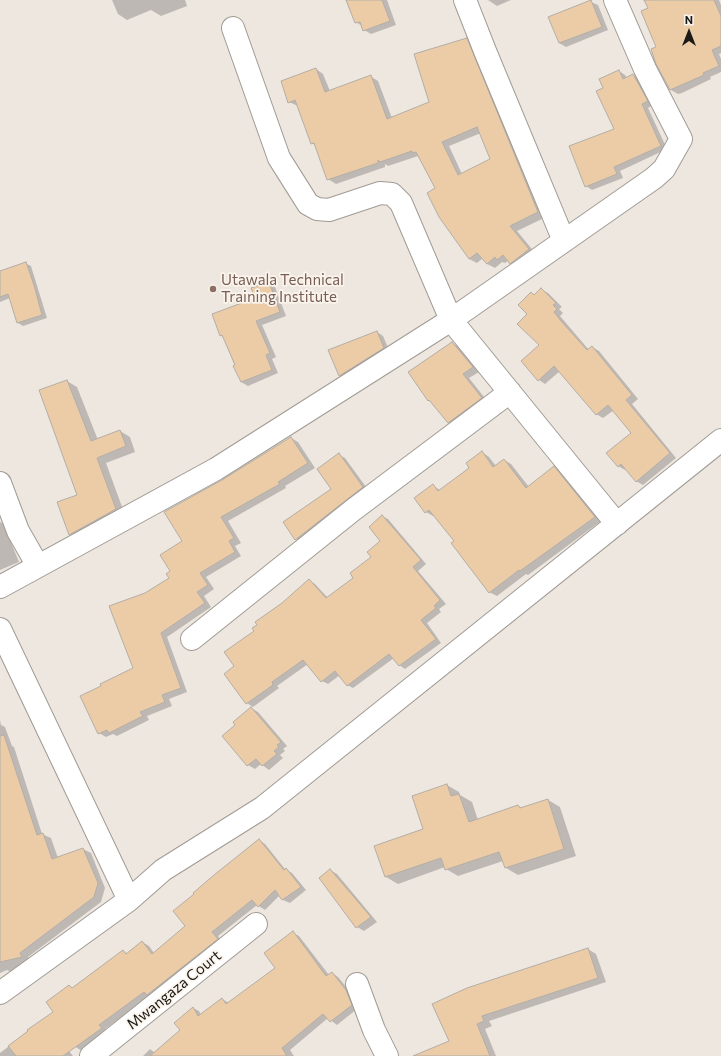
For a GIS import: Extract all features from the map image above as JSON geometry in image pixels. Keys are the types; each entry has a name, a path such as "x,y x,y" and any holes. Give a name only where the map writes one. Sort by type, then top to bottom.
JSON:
{"street":[{"path":"465,0 564,241"},
{"path":"0,587 216,469 451,320 654,178 664,169 681,139 645,69 615,0"},
{"path":"233,28 279,158 308,204 317,209 329,210 380,193 392,194 401,203 451,320 617,524"},
{"path":"192,639 353,510 510,392"},
{"path":"0,993 129,900 163,870 262,808 721,440"},
{"path":"0,483 18,531 38,566"},
{"path":"0,629 129,900"},
{"name":"Mwangaza Court","path":"91,1056 256,924"},
{"path":"357,984 374,1030 387,1056"}],"building":[{"path":"346,0 382,0 390,21 363,31 360,22 355,23"},
{"path":"591,0 602,27 559,43 548,17"},
{"path":"644,0 714,0 721,16 721,46 712,50 719,66 703,73 704,75 670,90 656,64 651,49 656,47 641,11 648,8"},
{"path":"467,38 538,212 510,226 529,249 510,264 503,255 497,260 495,257 487,264 477,253 469,259 439,217 427,193 435,188 416,152 412,153 412,151 380,162 378,160 378,163 327,180 314,143 311,144 295,100 288,103 281,81 316,68 325,92 371,75 387,119 429,102 414,54","holes":["477,127 490,159 458,175 442,142"]},
{"path":"619,70 623,79 633,74 648,101 642,104 661,146 614,167 617,174 585,187 569,146 614,129 596,91 603,88 599,79"},
{"path":"26,262 42,315 17,323 8,294 0,297 0,271"},
{"path":"269,282 280,312 256,321 270,353 266,355 272,370 241,382 233,366 235,365 222,335 220,336 212,314 255,298 251,288"},
{"path":"541,288 556,303 553,305 557,309 554,312 561,321 587,350 592,346 632,395 626,400 670,453 636,482 621,464 618,467 606,453 631,433 608,405 596,415 554,366 538,381 521,361 539,345 517,324 527,314 518,305 531,292 534,295"},
{"path":"377,331 384,348 339,376 328,350"},
{"path":"452,342 473,367 463,374 482,398 448,423 429,400 428,401 408,372"},
{"path":"67,380 91,441 120,430 126,446 97,458 116,509 69,535 57,502 77,495 39,390"},
{"path":"291,437 308,463 278,482 280,484 221,517 234,538 229,541 235,552 200,573 208,585 197,592 205,603 161,633 181,688 162,695 165,702 140,712 143,716 109,733 107,730 98,734 80,696 101,686 100,684 133,668 109,606 145,593 169,578 166,574 170,571 160,555 182,541 164,512 222,480"},
{"path":"482,451 493,467 504,459 526,488 554,466 595,517 520,571 519,570 489,593 451,543 454,541 429,510 425,513 414,498 433,484 438,491 469,468 466,463"},
{"path":"339,453 363,487 295,540 283,522 331,489 317,469"},
{"path":"382,515 421,560 413,567 440,600 434,606 436,608 421,620 436,639 399,666 389,654 347,686 335,671 321,682 303,660 272,682 273,685 246,704 224,674 234,666 224,652 254,631 252,628 257,625 255,622 282,603 309,579 326,598 353,578 350,573 371,557 367,552 380,541 369,527"},
{"path":"251,707 281,742 277,745 279,747 274,751 277,754 262,766 256,759 247,766 222,736 235,725 233,722"},
{"path":"4,735 37,835 43,833 52,859 83,848 98,883 94,897 20,953 22,957 0,962 0,736"},
{"path":"447,784 451,796 459,794 469,822 518,805 520,808 548,799 564,849 505,868 499,852 445,870 441,858 385,877 374,846 423,829 412,796"},
{"path":"259,839 284,870 286,868 301,887 282,900 275,890 258,907 252,900 212,932 218,939 147,995 144,992 99,1025 102,1028 63,1056 16,1056 8,1046 28,1031 27,1030 53,1012 46,1002 69,985 72,988 123,950 126,954 142,941 152,954 185,926 173,911 214,875"},
{"path":"330,869 371,917 356,928 319,878"},
{"path":"293,931 326,976 332,972 346,990 352,1005 330,1022 323,1014 282,1048 287,1056 150,1056 180,1030 174,1023 193,1007 198,1016 222,998 226,1004 275,968 264,953"},
{"path":"588,948 598,978 482,1016 484,1021 477,1024 490,1056 413,1056 449,1041 432,1004 467,988"}],"place":[{"name":"Utawala Technical Training Institute","path":"213,289"}]}
